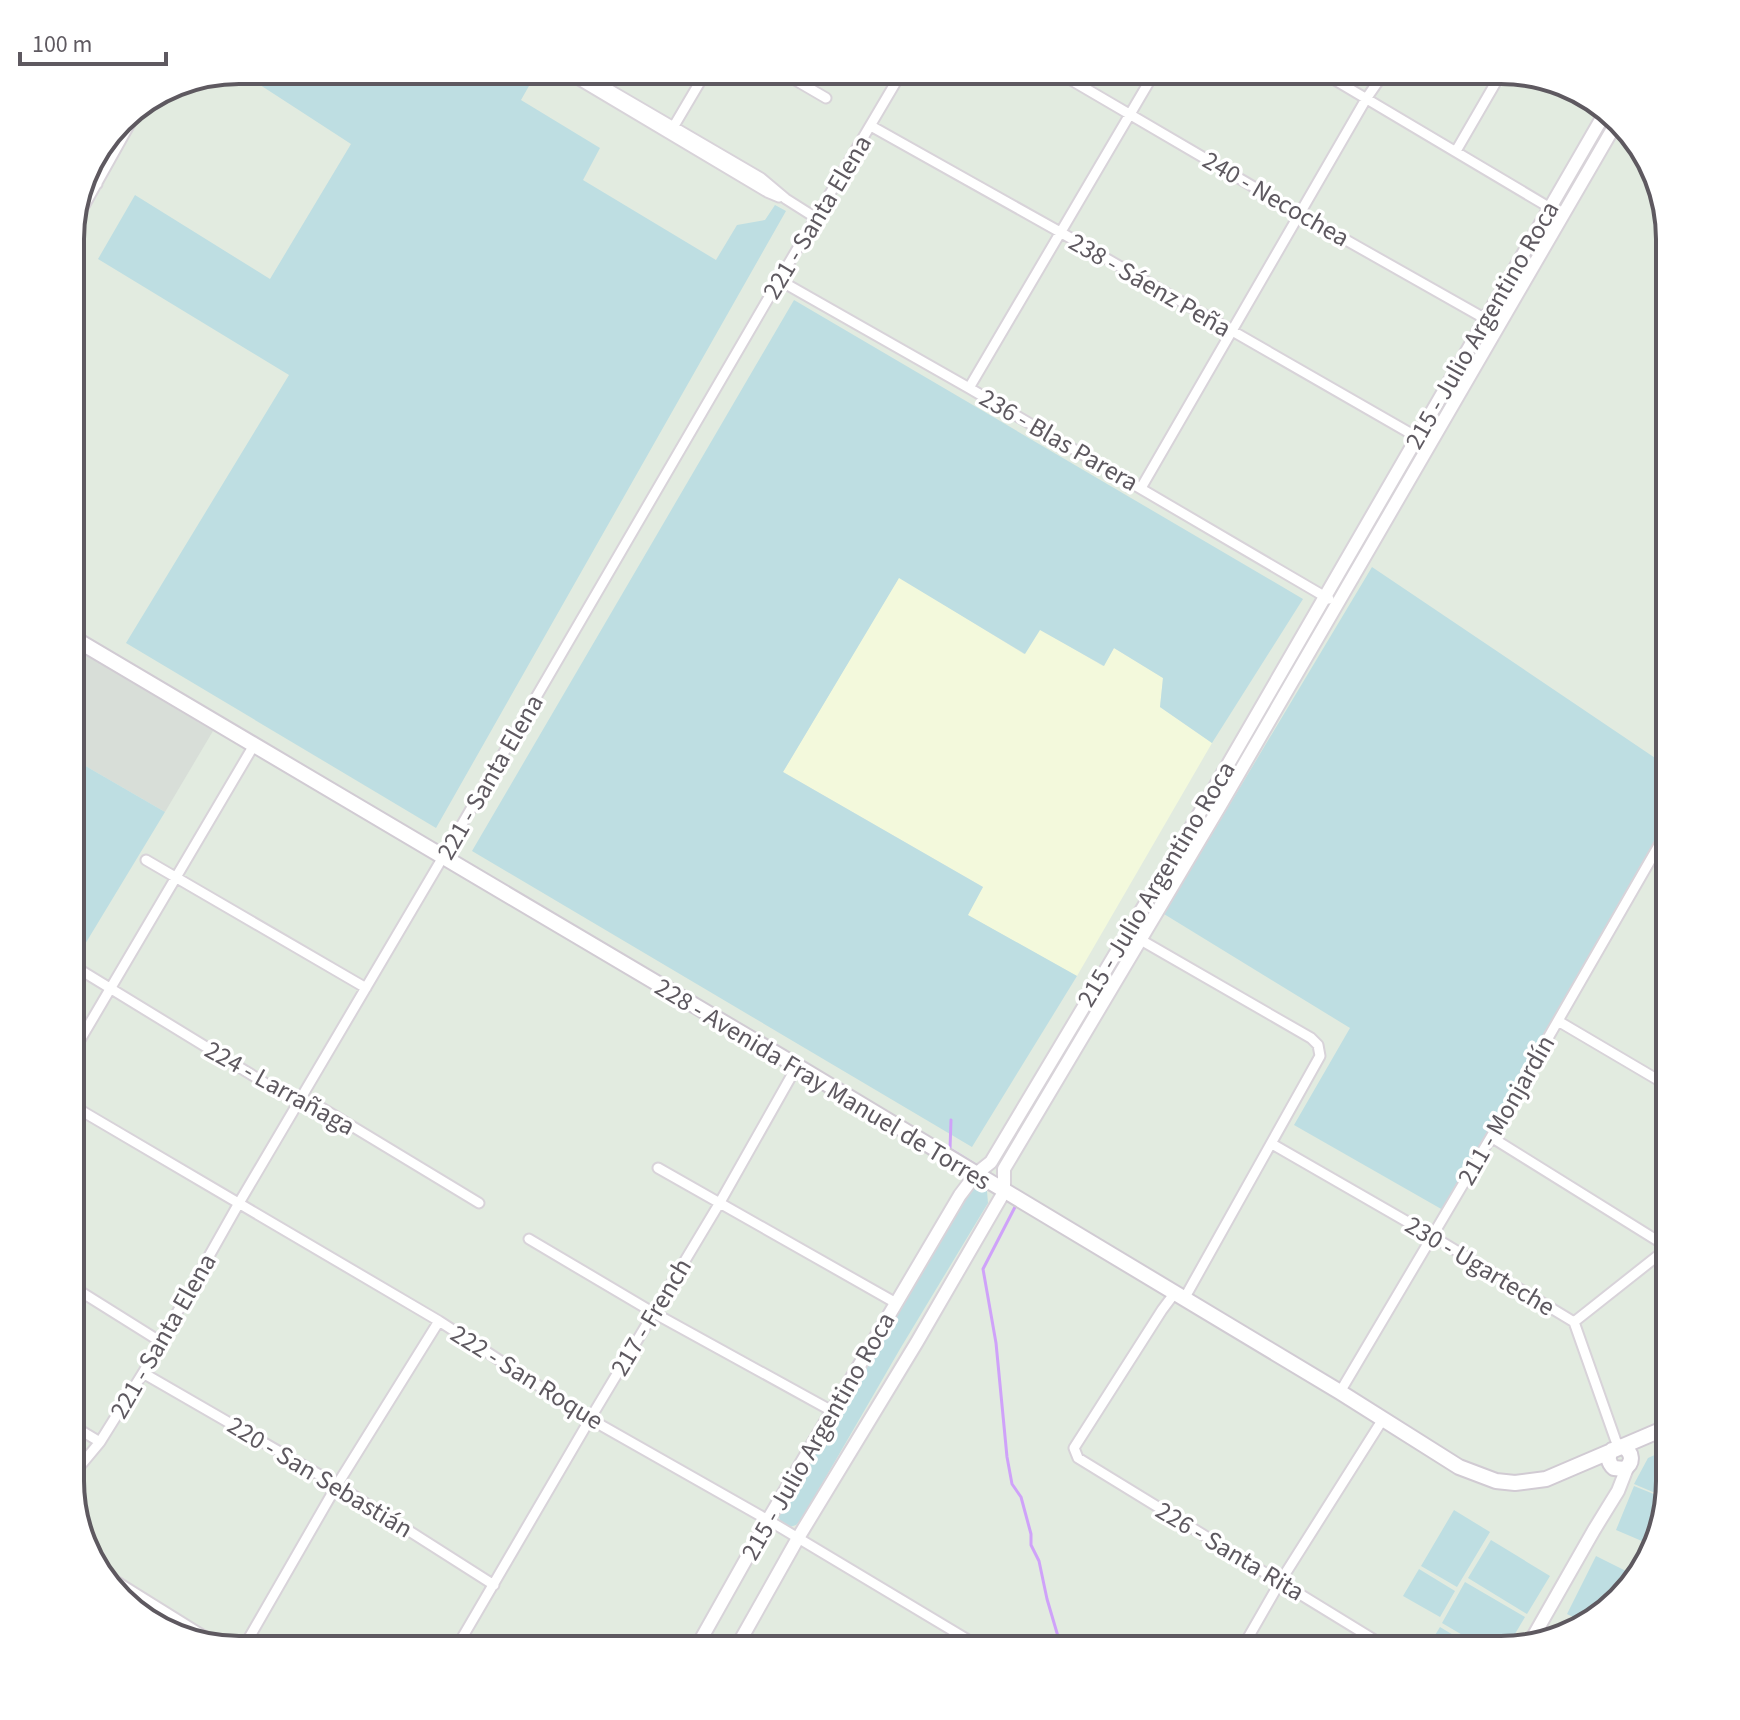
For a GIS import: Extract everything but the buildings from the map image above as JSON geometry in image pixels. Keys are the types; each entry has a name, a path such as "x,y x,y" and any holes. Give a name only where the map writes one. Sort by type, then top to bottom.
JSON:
{"main road":[{"name":"228 - Avenida Fray Manuel de Torres","path":"84,644 797,1066 1340,1392 1459,1467 1496,1481 1515,1483 1546,1479 1656,1431"},
{"name":"228 - Avenida Fray Manuel de Torres","path":"1621,1466 1656,1436"},
{"path":"1617,1448 1631,1454 1621,1466 1609,1459 1617,1448"},
{"path":"1586,1461 1621,1466"}],"street":[{"path":"587,84 761,178 816,218"},
{"path":"598,84 671,131"},
{"path":"671,131 699,84"},
{"path":"802,84 826,98"},
{"name":"221 - Santa Elena","path":"84,1461 100,1442 143,1373 239,1203 895,84"},
{"name":"240 - Necochea","path":"1078,84 1498,326"},
{"path":"969,388 1148,84"},
{"path":"1341,84 1562,215"},
{"path":"1141,488 1376,84"},
{"path":"1456,151 1495,84"},
{"name":"215 - Julio Argentino Roca","path":"743,1636 1004,1192 1004,1169 1337,604 1485,320 1600,120"},
{"name":"238 - Sáenz Peña","path":"871,126 1423,441"},
{"name":"215 - Julio Argentino Roca","path":"703,1636 960,1195 976,1174 991,1162 1208,799 1325,596 1498,326 1612,130"},
{"path":"90,196 123,137"},
{"name":"236 - Blas Parera","path":"779,280 1337,604"},
{"path":"84,1034 254,745"},
{"name":"211 - Monjardín","path":"1340,1392 1656,850"},
{"path":"146,860 366,988"},
{"path":"1127,932 1311,1038 1318,1045 1320,1056 1272,1144 1179,1297"},
{"name":"224 - Larrañaga","path":"84,972 283,1094 317,1105 479,1203"},
{"path":"1558,1021 1656,1079"},
{"name":"217 - French","path":"463,1636 797,1066"},
{"name":"222 - San Roque","path":"84,1112 439,1321 590,1419 768,1520 962,1636"},
{"path":"1491,1137 1656,1240"},
{"name":"230 - Ugarteche","path":"1272,1144 1574,1322 1617,1448"},
{"path":"658,1168 896,1303"},
{"path":"529,1239 654,1313 832,1411"},
{"path":"1574,1322 1656,1261"},
{"path":"84,1294 161,1342"},
{"name":"226 - Santa Rita","path":"1179,1297 1162,1310 1074,1448 1078,1458 1368,1636"},
{"path":"250,1636 337,1485 439,1321"},
{"name":"220 - San Sebastián","path":"143,1373 337,1485 494,1585"},
{"path":"1249,1636 1383,1419"},
{"path":"84,1432 100,1442"},
{"path":"1538,1632 1618,1491 1621,1466"},
{"path":"127,1588 191,1628"}],"shaded area":[{"path":"259,84 530,84 521,100 600,148 583,180 716,260 737,225 765,220 775,205 786,211 436,828 126,643 289,375 98,259 135,195 270,279 351,144"},
{"path":"794,300 1303,599 1212,743 1160,707 1163,678 1114,648 1104,666 1040,630 1025,654 899,578 783,772 983,887 968,915 1077,976 972,1147 472,851"},
{"path":"1372,567 1656,759 1656,838 1443,1210 1294,1125 1350,1028 1164,914"},
{"path":"899,577 1024,654 1040,629 1103,666 1114,648 1163,678 1160,707 1212,743 1077,976 967,915 983,887 783,772"},
{"path":"84,653 213,731 165,812 84,765"},
{"path":"84,765 165,812 84,946"},
{"path":"977,1185 987,1191 988,1203 801,1520 790,1527 780,1520 778,1514 964,1194"},
{"path":"1656,1454 1656,1493 1634,1484 1648,1458"},
{"path":"1634,1486 1655,1495 1643,1542 1616,1530"},
{"path":"1454,1510 1490,1532 1457,1587 1421,1566"},
{"path":"1491,1540 1550,1576 1527,1614 1468,1578"},
{"path":"1596,1556 1626,1571 1611,1591 1587,1610 1574,1617 1567,1614"},
{"path":"1419,1569 1455,1591 1440,1617 1403,1596"},
{"path":"1465,1582 1525,1617 1511,1636 1464,1636 1442,1623"},
{"path":"1440,1627 1455,1636 1435,1636"}],"waterway":[{"path":"951,1120 950,1149 979,1167"},
{"path":"1015,1207 983,1269 996,1343 1012,1484 1021,1497 1031,1545 1039,1561 1058,1636"}]}
